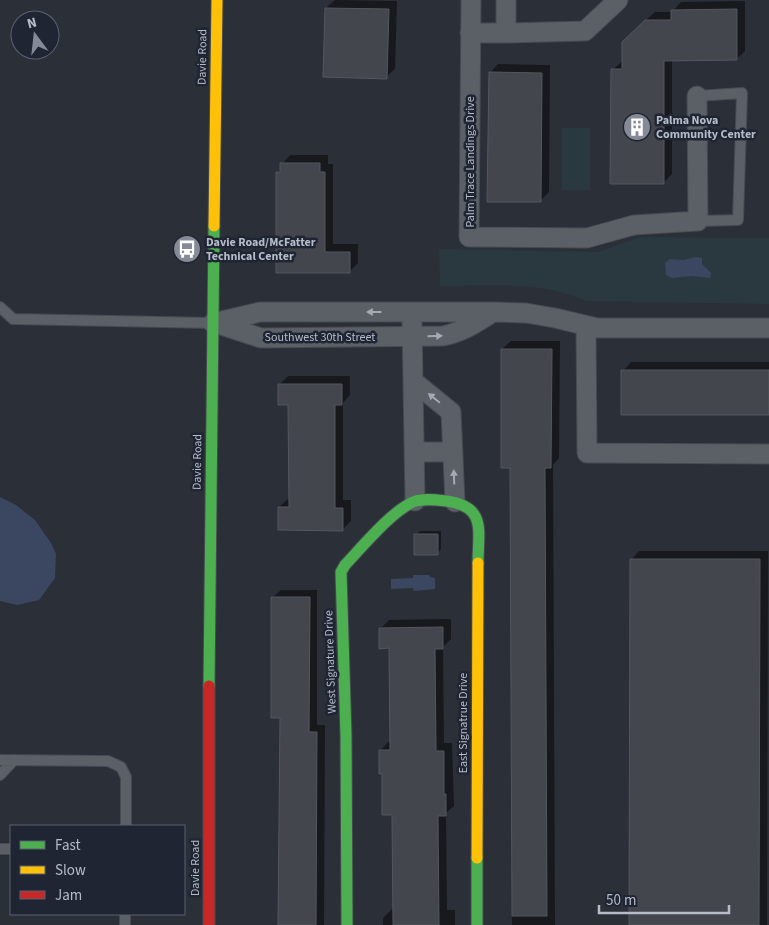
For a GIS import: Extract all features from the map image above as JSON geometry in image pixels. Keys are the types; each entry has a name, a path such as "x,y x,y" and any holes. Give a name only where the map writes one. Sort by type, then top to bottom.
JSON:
{"street":[{"name":"Davie Road","path":"209,925 209,608 216,0"},
{"name":"Palm Trace Landings Drive","path":"471,0 469,237 587,238 634,225 698,221"},
{"path":"506,0 506,33"},
{"path":"470,33 585,31 618,0"},
{"path":"697,96 698,221"},
{"name":"Southwest 30th Street","path":"213,323 260,312 493,312 526,313 586,326 614,328 769,328"},
{"path":"411,312 415,501 440,500 454,502 451,412 413,381"},
{"name":"Southwest 30th Street","path":"213,323 261,338 442,336 469,328 493,312"},
{"path":"586,326 587,453 769,454"},
{"path":"414,452 453,452"},
{"name":"West Signature Drive","path":"347,925 346,736 342,572 345,565 402,509 415,501"},
{"name":"East Signatrue Drive","path":"454,502 473,510 478,521 477,925"}],"lane":[{"path":"697,96 742,92 738,220 698,221"},
{"path":"0,307 13,319 213,323"},
{"path":"0,760 108,761 121,767 126,777 126,825"},
{"path":"0,776 14,760"}],"shaded area":[{"path":"562,128 590,128 590,190 562,190"},
{"path":"640,237 769,238 769,304 586,301 569,294 533,287 496,285 440,286 439,249 599,252"}],"water":[{"path":"696,257 702,258 702,264 711,273 710,278 692,276 672,278 666,275 665,263 670,259 683,260"},
{"path":"0,497 16,505 35,520 51,543 56,554 55,578 39,600 17,605 0,601"},
{"path":"413,575 429,575 435,578 435,589 414,591 413,588 391,589 391,579 413,578"}],"building":[{"path":"325,8 389,9 387,79 323,77"},
{"name":"Palma Nova Community Center","path":"737,9 737,60 664,61 664,184 610,184 611,69 622,69 622,42 645,20 671,20 671,10"},
{"path":"489,72 542,73 541,202 487,202"},
{"path":"280,163 320,163 320,172 325,172 325,252 350,252 350,273 276,273 276,172 280,172"},
{"path":"501,349 552,349 551,468 545,468 547,916 512,916 510,468 501,468"},
{"path":"621,370 769,370 769,415 621,415"},
{"path":"278,384 342,384 342,405 335,405 335,508 343,508 343,531 278,530 278,507 289,507 288,405 278,405"},
{"path":"414,534 438,534 438,555 414,555"},
{"path":"630,559 760,559 759,925 629,925"},
{"path":"271,597 310,597 309,732 317,732 316,925 278,925 280,718 271,718"},
{"path":"443,627 443,649 435,649 436,751 444,751 444,794 446,794 446,816 438,816 439,925 393,925 392,815 382,815 382,774 379,774 379,750 390,750 389,648 379,649 379,628"}],"traffic: fast":[{"path":"209,686 214,226"},
{"path":"347,925 346,736 341,572 368,540 395,514 413,502 426,500 460,504 469,509 474,515 478,522 479,531 478,563"},
{"path":"477,858 477,925"}],"traffic: slow":[{"path":"214,226 217,0"},
{"path":"477,858 478,563"}],"traffic: jam":[{"path":"209,686 209,925"}],"place":[{"name":"Palma Nova Community Center","path":"637,127"},
{"name":"Davie Road/McFatter Technical Center","path":"187,249"}]}
